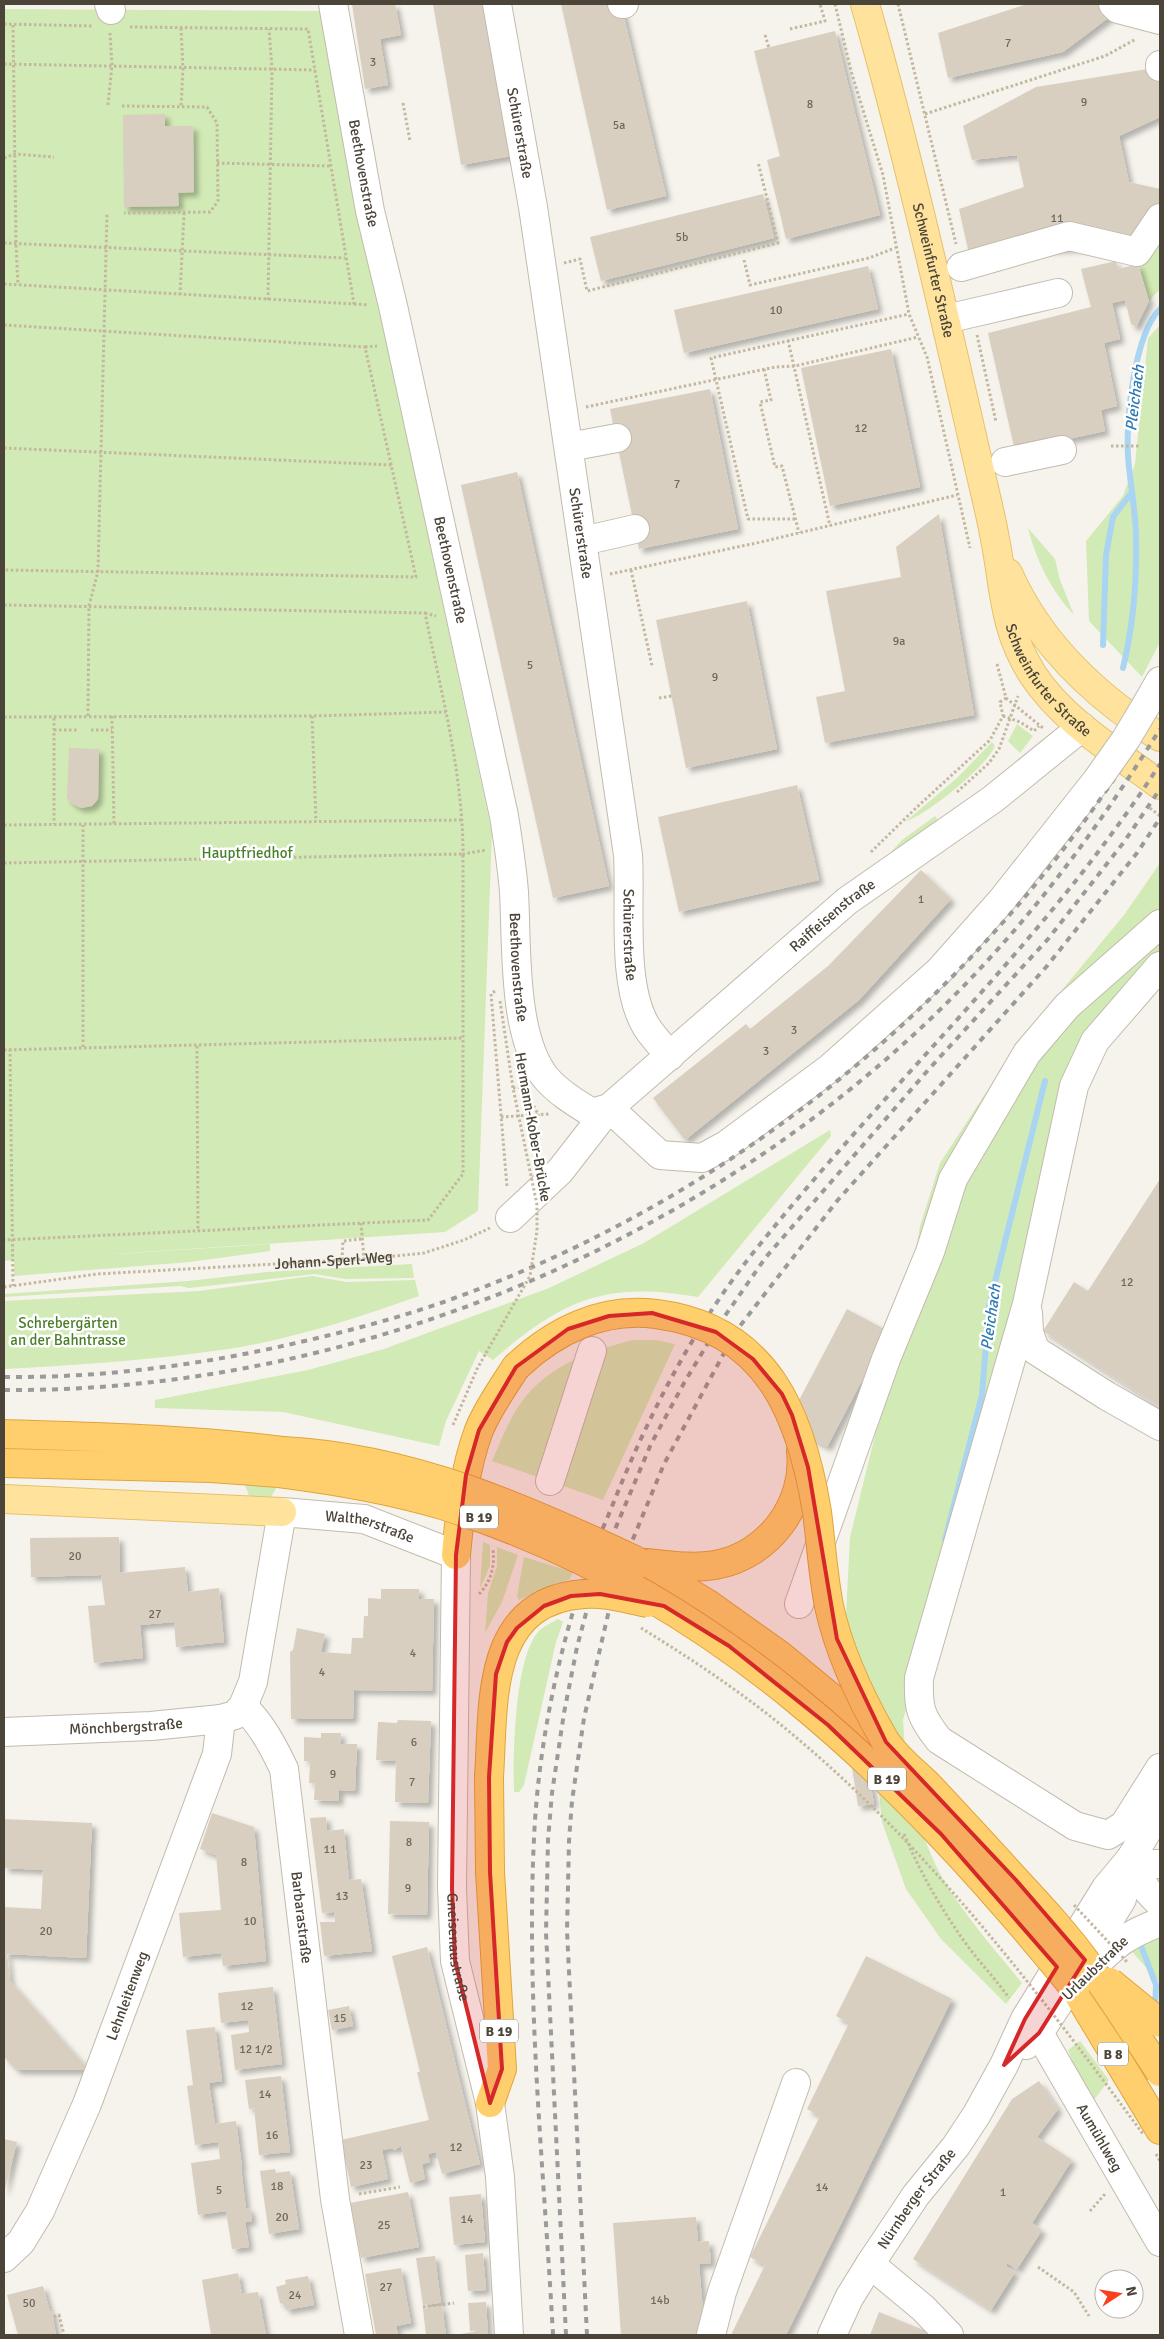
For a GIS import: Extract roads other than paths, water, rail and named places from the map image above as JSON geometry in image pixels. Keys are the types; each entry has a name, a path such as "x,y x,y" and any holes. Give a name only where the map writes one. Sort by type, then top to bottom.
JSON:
{"highway":[{"path":"456,1554 466,1475 480,1430 496,1398 516,1368 549,1340 588,1321 630,1313 673,1316 716,1332 754,1358 782,1394 800,1437 816,1510 829,1605 837,1639 856,1686 886,1742"},
{"name":"B 19","path":"4,1434 152,1438 210,1442 440,1504 492,1522 593,1565 729,1646 828,1725 885,1777 941,1834 1018,1919 1066,1997 1160,2077"},
{"path":"641,1563 699,1567 716,1565 732,1561 761,1544 784,1520 798,1488 802,1471 800,1437"},
{"name":"B 19","path":"4,1463 211,1468 280,1462 311,1452 370,1462 476,1491 557,1523 641,1563 708,1604 781,1656 886,1742 1016,1880 1088,1964 1160,2072"},
{"name":"B 19","path":"490,2103 502,2069 490,1872 489,1777 496,1674 507,1642 517,1628 544,1606 571,1596 600,1594 664,1606"},
{"name":"B 19","path":"1088,1964 1160,2023"},
{"name":"B 8","path":"1066,1997 1152,2127"}],"main road":[{"name":"Schweinfurter Straße","path":"865,4 900,131 946,319 995,539 1006,614 1018,647 1072,734 1160,785"},
{"name":"Schweinfurter Straße","path":"995,539 1014,587 1044,635 1084,680 1160,737"},
{"path":"4,1499 282,1512"}],"street":[{"name":"Beethovenstraße","path":"333,4 370,211 393,306 504,816 514,890 519,1000 535,1056 546,1077 660,1155 702,1158 726,1145 830,1068 939,971 1002,900 1097,780 1126,739 1154,691"},
{"name":"Schürerstraße","path":"497,4 542,268 628,855 630,952 634,997 646,1026 670,1056"},
{"path":"1113,6 1152,28"},
{"path":"961,267 1070,236 1138,252 1160,218"},
{"path":"946,319 1058,293"},
{"path":"569,447 616,438"},
{"path":"1005,462 1062,450"},
{"path":"583,541 635,529"},
{"name":"Raiffeisenstraße","path":"590,1107 670,1056 762,973 852,897 993,799 1072,734"},
{"path":"799,1604 886,1359 930,1252 953,1179 1027,1053 1067,1006 1160,924"},
{"path":"1160,966 1095,1041 1082,1065 1074,1086 1027,1304 919,1678 918,1701 924,1722 939,1740 1075,1826 1108,1835 1124,1825 1160,1768"},
{"path":"510,1218 560,1171 590,1107"},
{"path":"1027,1304 1029,1332 1036,1350 1107,1396 1160,1426"},
{"path":"550,1480 592,1351"},
{"path":"232,1713 253,1682 282,1512"},
{"name":"Waltherstraße","path":"282,1512 364,1519 456,1554"},
{"name":"Gneisenaustraße","path":"456,1554 452,1888 455,1961 490,2103 500,2177 509,2335"},
{"name":"Mönchbergstraße","path":"4,1732 151,1726 232,1713"},
{"name":"Lehnleitenweg","path":"4,2258 21,2242 40,2211 87,2104 232,1713"},
{"name":"Barbarastraße","path":"232,1713 255,1718 271,1741 284,1769 335,2199 359,2335"},
{"name":"Nürnberger Straße","path":"832,2335 849,2298 870,2264 916,2195 956,2146 1004,2064 1024,2018 1106,1888 1128,1862 1160,1810"},
{"path":"1128,1862 1160,1864"},
{"path":"1128,1862 1146,1889 1160,1904"},
{"name":"Nürnberger Straße","path":"1004,2064 1038,2033 1066,1997 1122,1898 1128,1862"},
{"name":"Urlaubstraße","path":"1066,1997 1115,1944 1131,1933 1160,1922"},
{"name":"Aumühlweg","path":"1038,2033 1160,2242"},
{"path":"712,2335 722,2292 796,2083"},
{"path":"870,2264 923,2308 949,2335"}],"waterway":[{"name":"Pleichach","path":"1123,668 1132,620 1136,572 1136,529 1128,456 1130,400 1138,357 1144,338 1151,321 1160,309"},
{"name":"Pleichach","path":"1103,645 1106,555 1113,517 1132,492"},
{"name":"Pleichach","path":"945,1540 982,1395 989,1306 1045,1081"},
{"name":"Pleichach","path":"1140,1943 1156,1985 1155,2009"}],"railway":[{"path":"4,1377 78,1375 188,1364 260,1351 355,1329 452,1299 561,1254 666,1199 765,1136 858,1064 944,985 1024,898 1096,805 1160,706"},
{"path":"4,1390 142,1383 280,1361 416,1324 547,1274 673,1210 791,1134 900,1047 998,949 1021,923 1104,815 1160,729"},
{"path":"553,2335 534,2025 532,1962 534,1838 536,1805 550,1706 574,1608 591,1556 631,1461 661,1397 696,1335 735,1276 807,1187 1017,952 1115,829 1160,764"},
{"path":"566,2335 546,1933 548,1840 552,1793 564,1713 577,1647 597,1572 651,1444 684,1383 720,1323 766,1257 929,1069 1048,939 1124,842 1160,789"},
{"path":"587,2335 567,1931 569,1841 572,1801 584,1718 616,1580 664,1464 736,1331 837,1201 1047,966 1137,853 1160,818"}],"park label":[{"name":"Hauptfriedhof","path":"247,853"},
{"name":"Schrebergärten an der Bahntrasse","path":"68,1332"}]}
